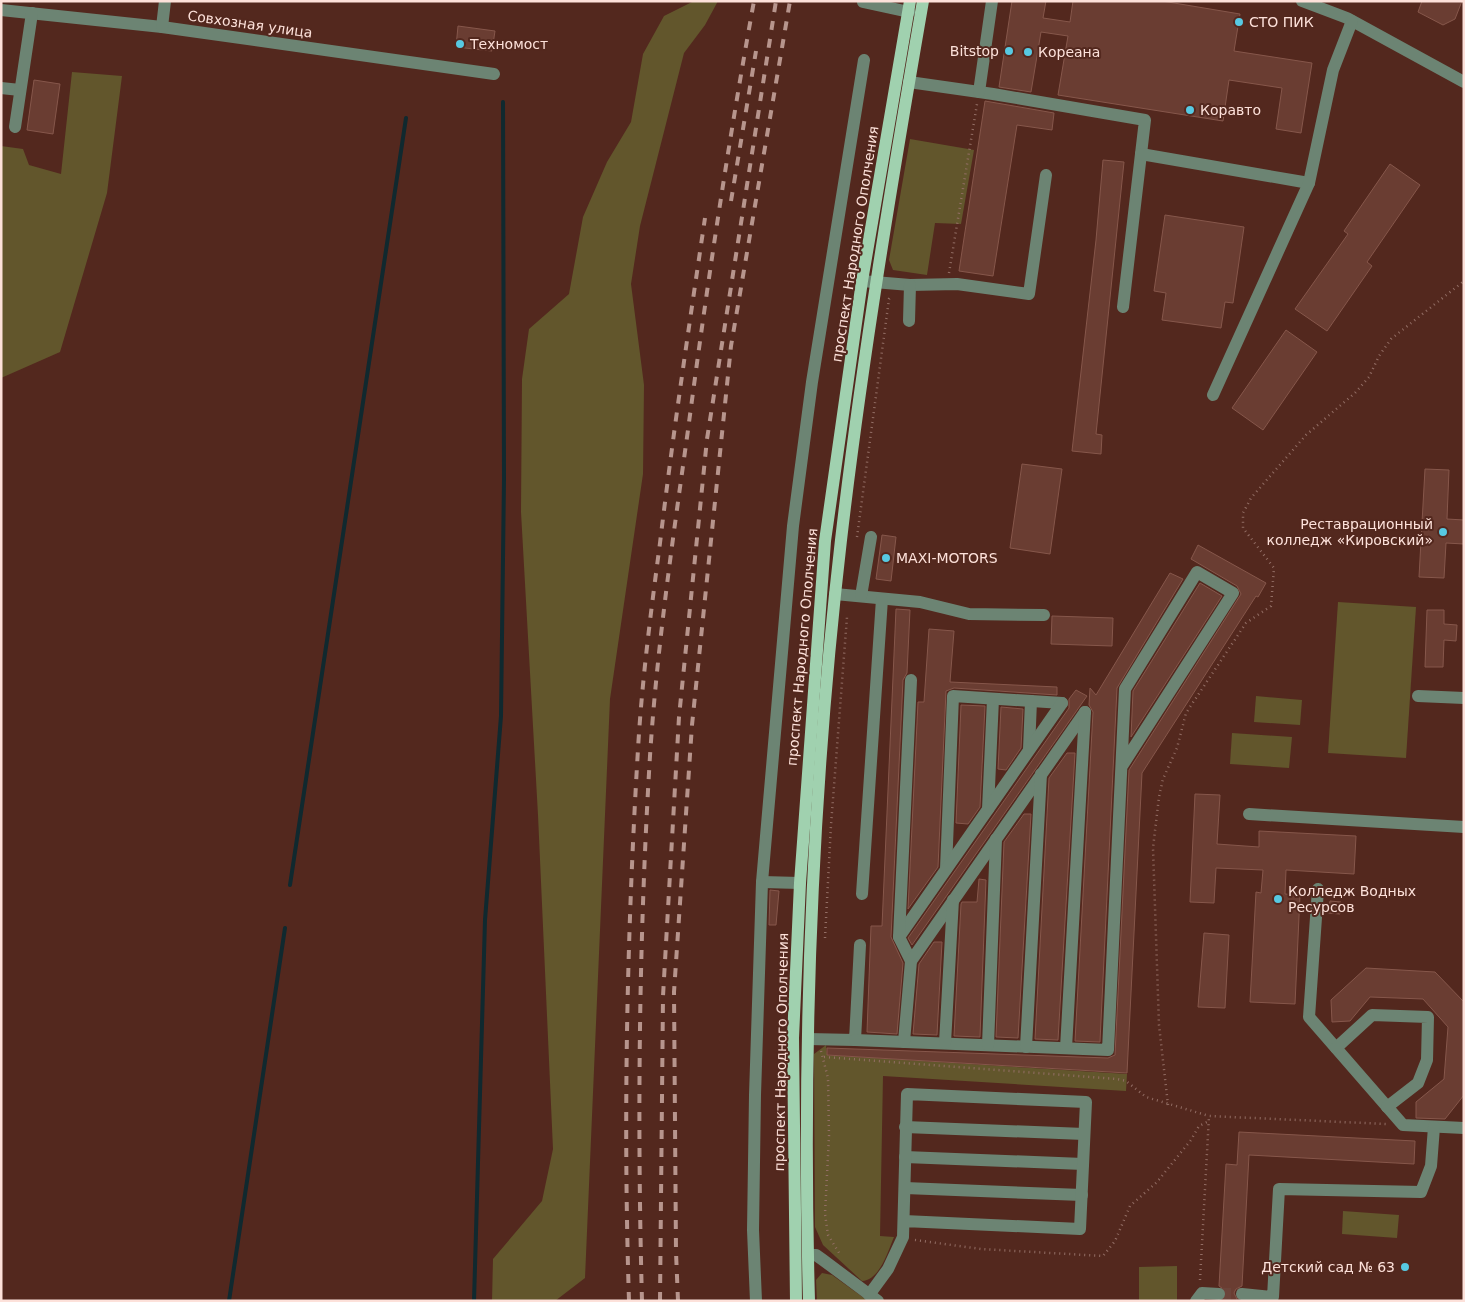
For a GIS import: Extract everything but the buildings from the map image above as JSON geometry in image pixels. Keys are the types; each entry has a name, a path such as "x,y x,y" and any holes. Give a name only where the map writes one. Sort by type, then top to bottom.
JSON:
{"main road":[{"name":"проспект Народного Ополчения","path":"809,1301 808,1039 816,855 835,594 852,450 876,283 923,1"},
{"name":"проспект Народного Ополчения","path":"796,1301 793,1038 800,883 825,541 862,281 909,6"}],"street":[{"path":"162,27 165,1"},
{"path":"978,92 992,1"},
{"path":"1302,1 1352,21 1464,82"},
{"path":"863,2 909,6"},
{"name":"Совхозная улица","path":"1,10 162,27 494,74"},
{"path":"15,127 32,13"},
{"path":"1213,395 1309,183 1333,70 1352,21"},
{"path":"756,1301 754,1230 755,1095 762,882 796,507 812,382 864,60"},
{"path":"909,82 1145,120 1123,307"},
{"path":"1,88 20,90"},
{"path":"1141,154 1309,183"},
{"path":"862,281 910,285 947,284 1029,294 1046,175"},
{"path":"909,321 910,285"},
{"path":"855,595 871,537"},
{"path":"808,1039 1108,1050 1125,689 1197,572 1233,593 1122,766"},
{"path":"835,594 920,602 969,614 1044,615"},
{"path":"862,894 882,599"},
{"path":"904,1042 910,961 898,937 912,680"},
{"path":"898,937 946,869 1029,749 1062,703 953,696 946,869"},
{"path":"1418,696 1464,698"},
{"path":"988,808 993,699"},
{"path":"1029,749 1031,701"},
{"path":"910,961 1085,712 1066,1048"},
{"path":"1026,1047 1041,774"},
{"path":"1249,814 1464,827"},
{"path":"988,1045 996,840"},
{"path":"762,882 800,883"},
{"path":"1318,889 1309,1017 1403,1125 1464,1128"},
{"path":"945,1043 953,900"},
{"path":"855,1040 860,944"},
{"path":"1336,1048 1372,1015 1428,1017 1427,1060 1418,1083 1387,1107"},
{"path":"808,1255 816,1255 874,1298 903,1239 907,1094 1086,1102 1080,1229 904,1221"},
{"path":"1242,1294 1273,1299 1279,1189 1421,1192 1431,1166 1434,1126"},
{"path":"906,1127 1084,1134"},
{"path":"906,1157 1083,1164"},
{"path":"905,1188 1082,1194"},
{"path":"1198,1298 1202,1293 1218,1294"}],"path":[{"path":"947,284 978,92"},
{"path":"1168,1105 1160,1025 1154,858 1156,814 1163,780 1177,748 1186,713 1246,623 1271,606 1274,568 1243,528 1243,513 1251,498 1306,435 1355,393 1369,376 1379,356 1392,339 1464,281"},
{"path":"856,546 889,299"},
{"path":"825,942 830,825 855,595"},
{"path":"843,1258 828,1235 825,1214 829,1136 828,1078 824,1057 1116,1079 1126,1081 1146,1097 1209,1116 1403,1125"},
{"path":"1198,1298 1209,1116"}],"shaded area":[{"path":"694,1 718,1 705,25 684,53 640,226 631,284 644,385 643,474 610,699 585,1278 555,1301 492,1301 493,1259 542,1201 553,1149 538,815 521,512 522,379 529,329 569,294 583,217 607,162 631,122 643,54 664,16"},
{"path":"72,72 122,76 107,193 60,352 1,378 1,146 23,149 29,165 61,174"},
{"path":"910,139 974,150 961,224 935,223 927,275 893,270 889,260"},
{"path":"1338,602 1416,607 1406,758 1328,753"},
{"path":"1256,696 1302,700 1300,725 1254,722"},
{"path":"1232,733 1292,737 1289,768 1230,764"},
{"path":"826,1045 827,1055 1127,1074 1126,1091 883,1076 880,1236 894,1237 886,1257 874,1276 862,1281 823,1245 815,1227 814,1054"},
{"path":"1343,1211 1399,1215 1397,1238 1342,1234"},
{"path":"1177,1266 1177,1301 1139,1301 1139,1267"},
{"path":"822,1273 832,1275 868,1301 817,1301 816,1280"}],"waterway":[{"path":"474,1301 485,920 501,716 504,479 503,102"},
{"path":"290,885 406,118"},
{"path":"229,1301 285,928"}],"tunnel":[{"path":"1219,1294 1242,1294"}],"railway":[{"path":"642,1301 640,1165 641,960 646,824 653,715 666,593 703,322 754,1"},
{"path":"660,1301 663,996 679,717 707,439 776,1"},
{"path":"678,1301 674,992 692,725 731,346 790,1"},
{"path":"731,201 756,51"},
{"path":"629,1301 626,1163 627,1025 631,887 640,723 647,646 670,461 705,218"}],"place":[{"name":"СТО ПИК","path":"1239,22"},
{"name":"Техномост","path":"460,44"},
{"name":"Bitstop","path":"1009,51"},
{"name":"Кореана","path":"1028,52"},
{"name":"Коравто","path":"1190,110"},
{"name":"Реставрационный колледж «Кировский»","path":"1443,532"},
{"name":"MAXI-MOTORS","path":"886,558"},
{"name":"Колледж Водных Ресурсов","path":"1278,899"},
{"name":"Детский сад № 63","path":"1405,1267"}]}
